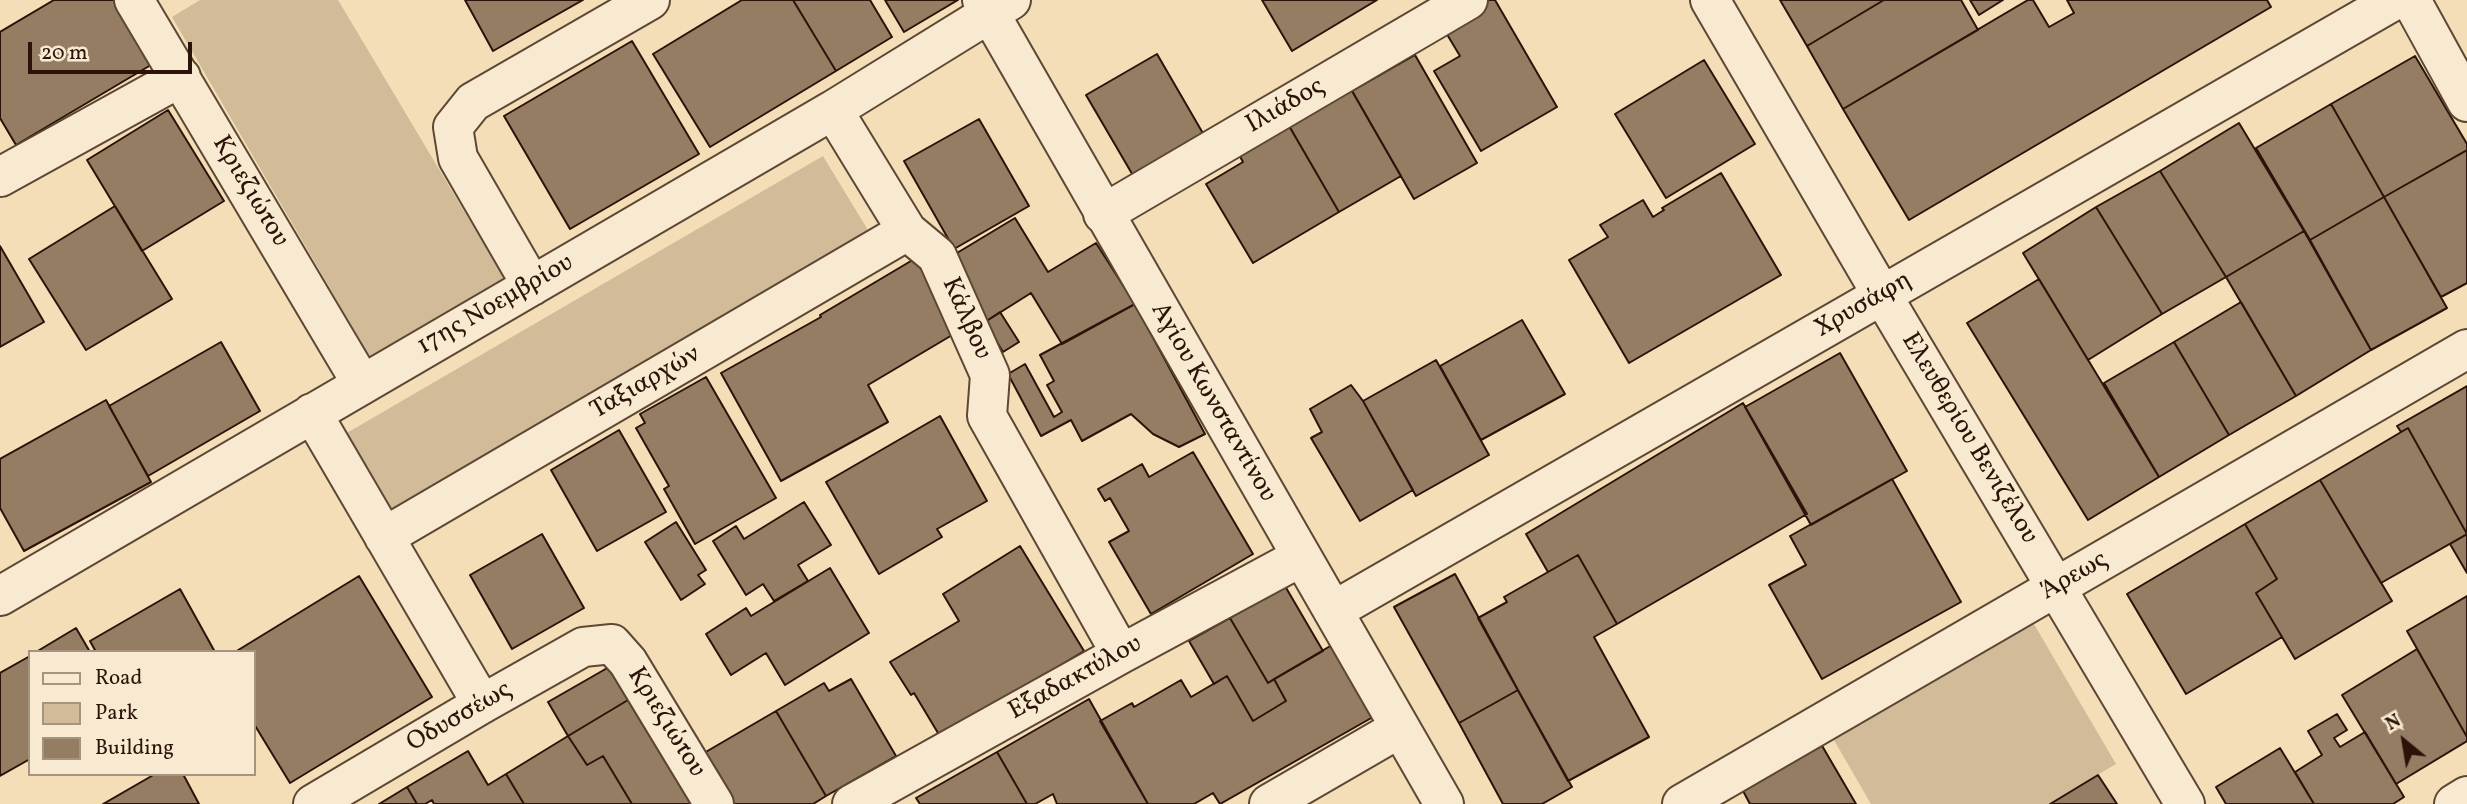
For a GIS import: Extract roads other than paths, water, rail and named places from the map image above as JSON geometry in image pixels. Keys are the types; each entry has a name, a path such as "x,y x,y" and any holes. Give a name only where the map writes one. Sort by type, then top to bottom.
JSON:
{"street":[{"name":"Κριεζιώτου","path":"134,0 362,384"},
{"path":"532,286 458,158 453,127 473,102 650,0"},
{"name":"Ιλιάδος","path":"1103,214 1468,0"},
{"name":"Ελευθερίου Βενιζέλου","path":"1710,0 2185,804"},
{"name":"Χρυσάφη","path":"1333,611 2395,0"},
{"path":"2411,0 2467,102"},
{"name":"17ης Νοεμβρίου","path":"0,596 833,110 994,4"},
{"name":"Αγίου Κωνσταντίνου","path":"994,4 1103,214 1444,804"},
{"path":"0,177 181,77"},
{"name":"Κάλβου","path":"833,110 907,231 937,256 990,374 987,416 1121,653"},
{"name":"Ταξιαρχών","path":"384,537 907,231"},
{"name":"Άρεως","path":"1682,804 2467,349"},
{"path":"312,413 482,704"},
{"name":"Εξαδακτύλου","path":"852,804 1121,653 1301,557"},
{"name":"Κριεζιώτου","path":"612,644 628,662 715,804"},
{"name":"Οδυσσέως","path":"313,804 583,648 612,644"},
{"path":"1269,804 1400,729"},
{"path":"2454,804 2467,796"}]}
